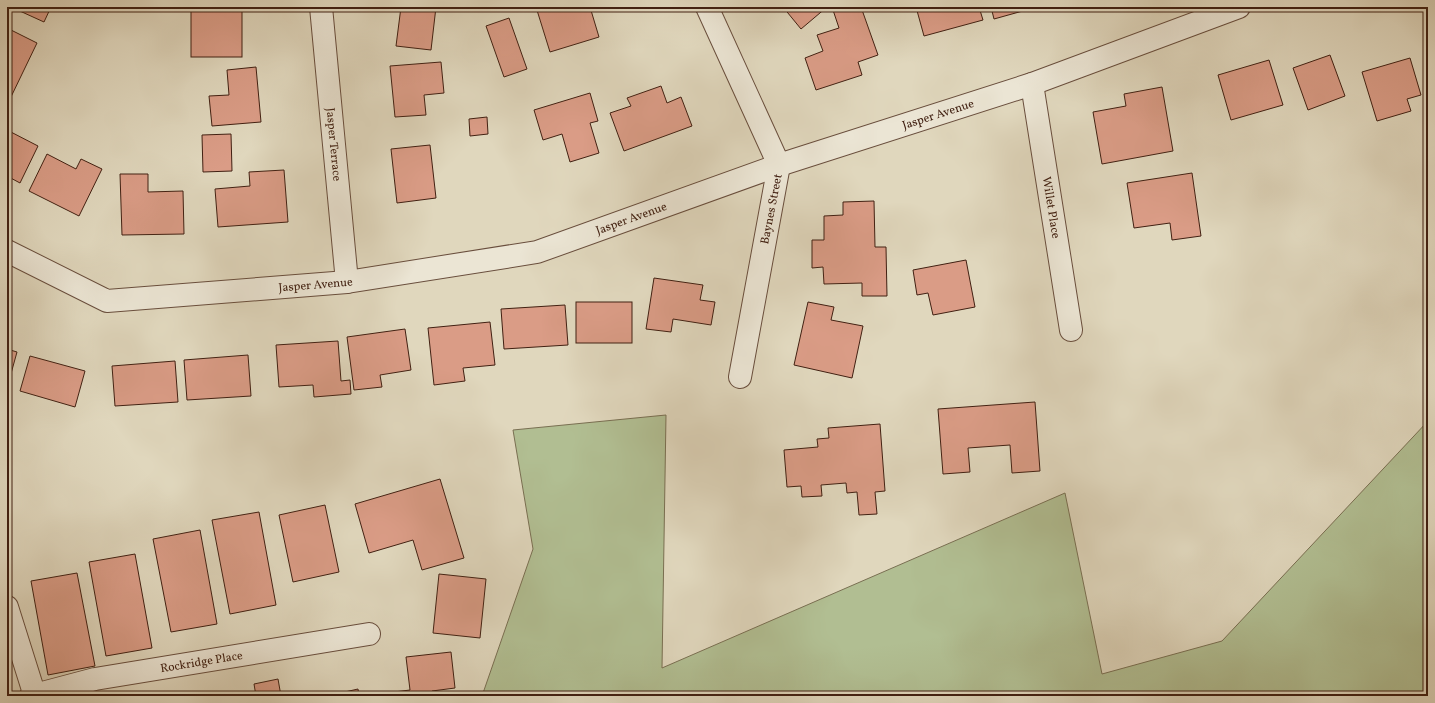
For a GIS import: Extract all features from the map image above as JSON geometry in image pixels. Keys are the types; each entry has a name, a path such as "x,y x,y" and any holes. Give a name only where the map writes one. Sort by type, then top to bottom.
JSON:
{"street":[{"name":"Jasper Terrace","path":"321,7 347,282"},
{"name":"Baynes Street","path":"707,7 779,165 740,377"},
{"name":"Jasper Avenue","path":"7,251 107,301 347,282 537,252 779,165 1032,84 1239,7"},
{"name":"Willet Place","path":"1032,84 1071,330"},
{"path":"7,607 35,696"},
{"name":"Rockridge Place","path":"31,696 95,679 369,634"}],"green space":[{"path":"666,415 662,668 1065,493 1102,674 1222,641 1428,421 1428,696 482,696 533,549 513,430"}],"building":[{"path":"11,7 51,7 44,22"},
{"path":"401,7 436,7 431,50 396,46"},
{"path":"536,7 590,7 599,37 550,52"},
{"path":"783,7 827,7 801,29"},
{"path":"843,7 861,7 878,55 858,62 862,75 816,90 805,58 823,51 817,35 839,28 833,10"},
{"path":"916,7 979,7 983,20 924,36"},
{"path":"991,7 1037,7 994,19"},
{"path":"191,10 242,10 242,57 191,57"},
{"path":"509,18 527,69 504,77 486,26"},
{"path":"7,28 37,43 9,101 7,99"},
{"path":"1330,55 1345,96 1308,110 1293,68"},
{"path":"1410,58 1421,95 1407,99 1411,111 1377,121 1362,72"},
{"path":"1269,60 1283,105 1231,120 1218,75"},
{"path":"441,62 444,93 424,95 426,115 395,117 390,66"},
{"path":"256,67 261,122 212,126 209,96 229,95 227,70"},
{"path":"661,86 667,103 681,97 692,126 624,151 610,113 631,106 627,98"},
{"path":"1162,87 1173,151 1102,164 1093,112 1126,106 1124,94"},
{"path":"590,93 598,121 590,123 599,153 570,162 562,134 543,140 534,110"},
{"path":"487,117 488,134 470,136 469,119"},
{"path":"7,130 38,146 20,183 7,176"},
{"path":"231,134 232,171 203,172 202,135"},
{"path":"430,145 436,198 397,203 391,149"},
{"path":"47,154 76,169 81,159 102,169 79,216 29,191"},
{"path":"284,170 288,222 218,227 215,189 250,186 249,172"},
{"path":"1192,173 1201,236 1172,240 1170,223 1134,228 1127,183"},
{"path":"120,174 148,174 148,192 183,191 184,234 122,235"},
{"path":"874,201 875,247 886,247 887,296 862,296 862,283 824,284 823,267 812,268 812,240 824,240 824,216 843,215 843,202"},
{"path":"966,260 975,307 933,315 928,293 917,295 913,270"},
{"path":"654,278 703,285 700,300 715,302 711,325 673,319 671,332 646,329"},
{"path":"576,302 632,302 632,343 576,343"},
{"path":"808,302 834,307 831,320 863,326 852,378 794,365"},
{"path":"565,305 568,345 504,349 501,309"},
{"path":"490,322 495,365 463,368 465,381 434,385 428,328"},
{"path":"405,329 411,370 380,375 382,387 354,390 347,337"},
{"path":"338,341 341,381 350,380 351,394 314,397 313,385 279,387 276,345"},
{"path":"7,349 17,352 7,388"},
{"path":"248,355 251,396 187,400 184,360"},
{"path":"30,356 85,371 75,407 20,391"},
{"path":"175,361 178,402 115,406 112,366"},
{"path":"1035,402 1040,471 1012,473 1010,445 968,448 970,472 943,474 938,409"},
{"path":"880,424 885,491 875,492 877,514 859,515 857,492 847,493 846,483 821,485 822,496 802,497 801,486 787,487 784,450 818,447 817,439 829,438 828,428"},
{"path":"440,479 464,558 422,570 413,540 369,553 355,504"},
{"path":"325,505 339,572 293,582 279,515"},
{"path":"259,512 276,605 230,614 212,520"},
{"path":"200,530 217,624 171,632 153,539"},
{"path":"135,554 152,648 106,656 89,562"},
{"path":"77,573 95,666 48,675 31,581"},
{"path":"439,574 486,579 480,638 433,633"},
{"path":"451,652 455,688 432,691 432,696 379,696 378,694 410,690 406,657"},
{"path":"278,679 281,696 256,696 254,684"},
{"path":"358,689 359,696 327,696"}]}
